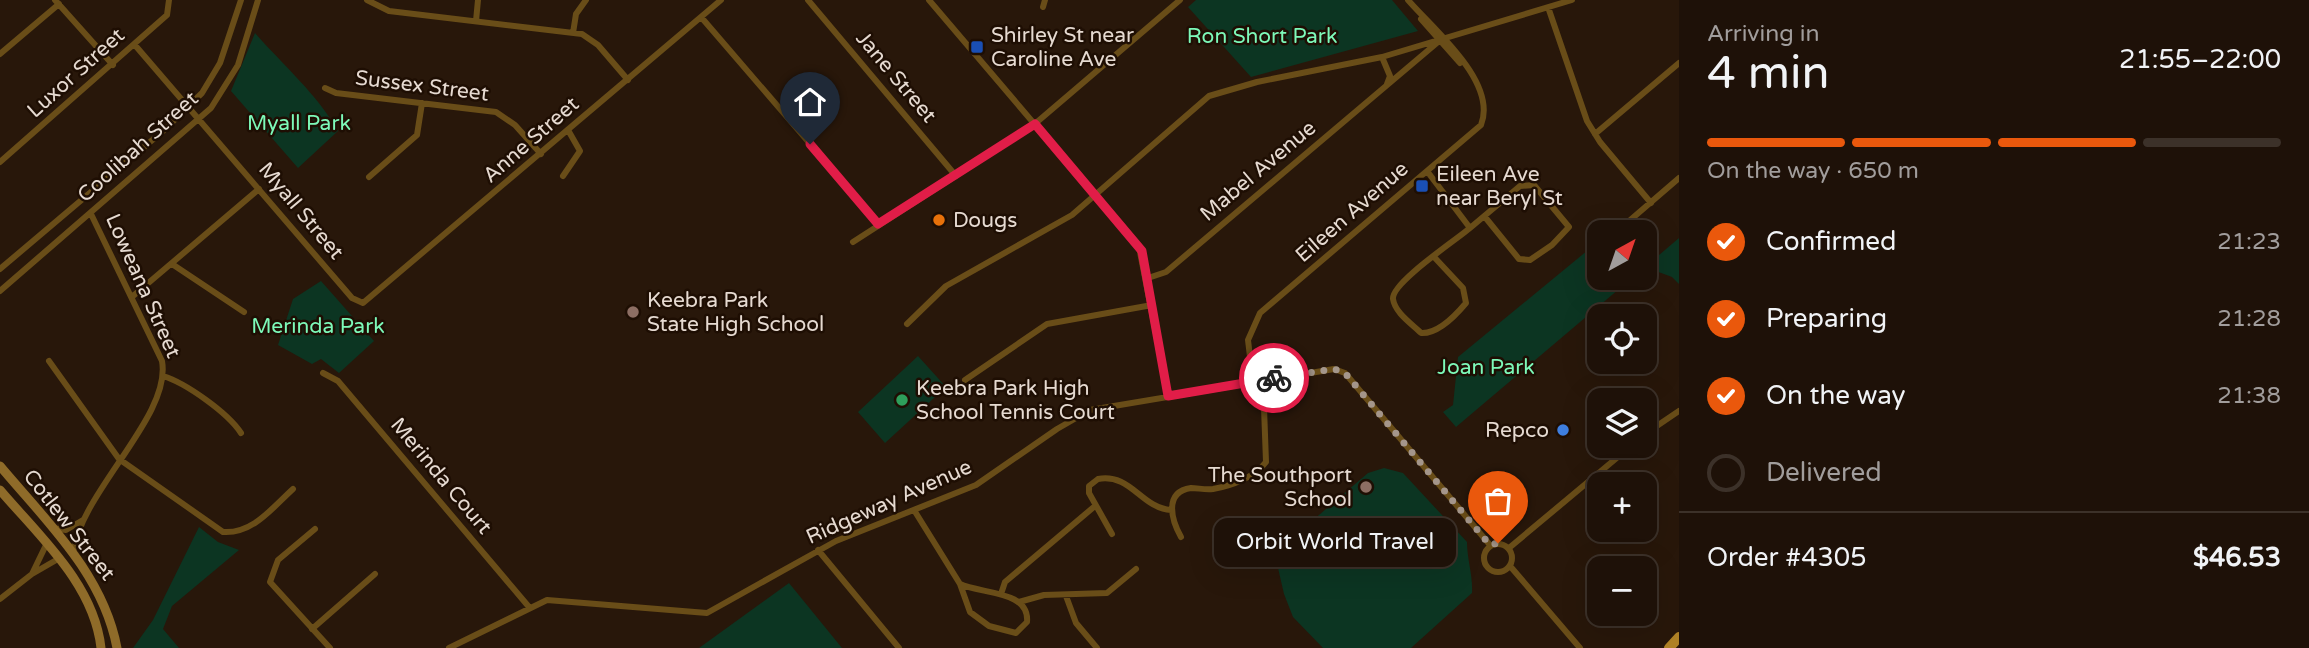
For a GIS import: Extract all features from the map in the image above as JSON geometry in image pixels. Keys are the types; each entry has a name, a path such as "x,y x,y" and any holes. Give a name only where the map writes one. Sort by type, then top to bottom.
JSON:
{"main road":[{"name":"Cotlew Street","path":"0,466 73,554 103,599 117,648"},
{"name":"Cotlew Street","path":"0,490 58,559 84,596 101,648"},
{"path":"49,525 48,530 61,548 58,559"},
{"path":"1669,648 1679,637"}],"street":[{"name":"Coolibah Street","path":"0,269 189,107 207,86 220,64 241,0"},
{"name":"Coolibah Street","path":"0,291 200,120 219,98 238,65 258,0"},
{"path":"368,0 389,11 573,33 587,37 598,45 628,79"},
{"path":"475,21 478,0"},
{"path":"573,33 576,14 586,0"},
{"name":"Anne Street","path":"361,303 372,299 721,0"},
{"name":"Jane Street","path":"808,0 956,176"},
{"path":"929,0 1139,247 1148,278 1168,396"},
{"path":"853,242 1035,124 1180,0"},
{"path":"907,324 946,286 1060,223 1209,96 1257,82 1382,57 1572,0"},
{"path":"0,54 57,2 113,65"},
{"path":"1409,2 1440,40"},
{"name":"Luxor Street","path":"0,162 167,15 170,3"},
{"path":"1548,7 1587,121 1651,202"},
{"path":"701,17 878,224"},
{"name":"Eileen Avenue","path":"1253,382 1248,340 1260,313 1481,125 1483,110 1472,74 1440,40"},
{"name":"Mabel Avenue","path":"1148,278 1166,272 1440,40"},
{"name":"Myall Street","path":"134,44 352,298 361,303"},
{"path":"1382,57 1390,76 1387,84"},
{"path":"1595,134 1679,63"},
{"name":"Sussex Street","path":"325,88 337,93 501,114 515,125 541,154"},
{"path":"369,177 417,135 422,103"},
{"path":"564,176 580,151 568,130"},
{"path":"1427,171 1470,229"},
{"path":"1630,220 1679,178"},
{"path":"1435,258 1463,288 1466,303 1457,314 1429,333 1421,333 1398,310 1393,298 1394,291 1421,265 1435,258 1520,186 1534,185 1569,228 1552,245 1530,260 1519,259 1485,217"},
{"path":"133,296 259,189"},
{"name":"Loweana Street","path":"73,554 83,520 156,401 163,376 162,360 91,214"},
{"path":"172,264 244,312"},
{"path":"965,380 1047,324 1152,304"},
{"path":"49,361 119,459 223,532 239,533 254,524 293,489"},
{"name":"Ridgeway Avenue","path":"449,648 541,601 558,600 707,614 818,550 976,485 1083,413 1334,369 1345,373 1490,545"},
{"name":"Merinda Court","path":"323,373 338,381 528,607"},
{"path":"163,376 178,383 229,419 241,433"},
{"path":"1181,537 1173,524 1171,510 1174,499 1184,490 1216,488 1250,476 1266,462 1263,380"},
{"path":"1657,426 1679,411"},
{"path":"1509,548 1617,458"},
{"path":"1112,534 1095,506 1089,486 1098,479 1126,482 1153,507 1171,510"},
{"path":"1002,594 1004,582 1095,506"},
{"path":"915,510 960,584 970,612 999,630 1016,633 1027,622 1026,609 1019,602 1002,594 960,584"},
{"path":"49,525 66,530 83,520"},
{"path":"315,528 278,560 270,582 330,648"},
{"path":"1502,544 1509,548 1513,555 1510,566 1499,572 1488,567 1484,556 1490,545 1502,544"},
{"path":"32,574 46,545"},
{"path":"818,550 899,648"},
{"path":"0,599 32,574 58,559"},
{"path":"1510,566 1580,648"},
{"path":"1019,602 1030,597 1107,593 1136,569"},
{"path":"312,629 375,574"},
{"path":"1066,596 1076,623 1097,648"}],"green space":[{"name":"Ron Short Park","path":"1196,0 1392,0 1418,31 1251,77 1188,7"},
{"name":"Myall Park","path":"255,33 310,92 338,131 298,168 231,91"},
{"path":"1679,238 1679,284 1672,277 1657,271 1657,257"},
{"name":"Joan Park","path":"1587,251 1587,290 1618,290 1601,304 1587,304 1587,316 1456,427 1443,412 1453,405 1458,357"},
{"name":"Merinda Park","path":"321,281 374,341 339,373 321,359 312,364 278,345 293,299"},
{"name":"Keebra Park High School Tennis Court","path":"918,356 946,387 885,443 858,412"},
{"path":"1384,468 1403,473 1467,542 1472,593 1411,648 1323,648 1293,617 1284,594 1278,568 1284,545 1368,473"},
{"path":"199,527 218,542 239,550 172,606 163,629 179,648 133,648 153,620"},
{"path":"789,583 842,648 699,648"}],"way so far":[{"path":"1274,378 1334,369 1345,373 1490,545 1498,543"}],"place":[{"name":"Shirley St near Caroline Ave","path":"977,47"},
{"name":"Eileen Ave near Beryl St","path":"1422,186"},
{"name":"Dougs","path":"939,220"},
{"name":"Keebra Park State High School","path":"633,312"},
{"name":"Keebra Park High School Tennis Court","path":"902,400"},
{"name":"Repco","path":"1563,430"},
{"name":"The Southport School","path":"1366,487"},
{"name":"Orbit World Travel","path":"1498,543"}],"route":[{"path":"810,144 878,224 1035,124 1142,251 1168,396 1274,378"}]}
